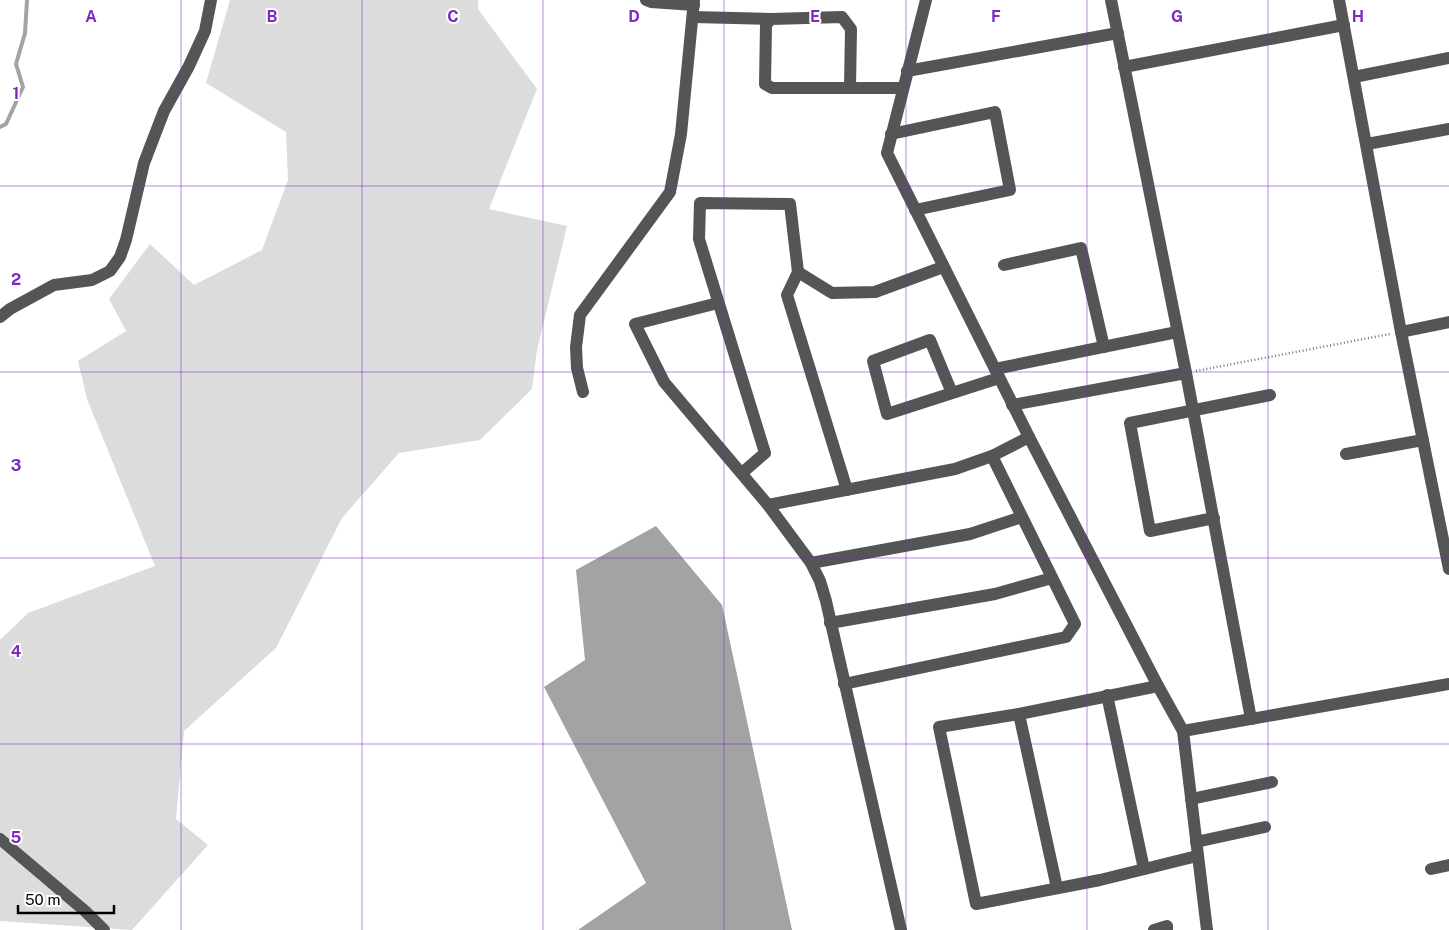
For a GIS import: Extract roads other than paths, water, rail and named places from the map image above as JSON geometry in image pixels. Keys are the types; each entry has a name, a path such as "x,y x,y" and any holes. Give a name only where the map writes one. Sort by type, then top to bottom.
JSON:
{"street":[{"path":"0,317 10,308 54,285 92,280 110,271 120,257 126,240 144,163 164,111 189,66 205,30 212,0"},
{"path":"646,0 771,18 842,18 851,28 850,87"},
{"path":"926,0 887,153 1012,405 1183,731 1207,930"},
{"path":"1112,0 1186,373 1251,719"},
{"path":"1339,0 1401,332 1449,569"},
{"path":"582,392 577,368 576,347 580,314 670,192 681,134 694,7"},
{"path":"771,18 766,25 765,84 772,88 903,88"},
{"path":"1124,67 1344,25"},
{"path":"907,71 1118,32"},
{"path":"1354,77 1449,58"},
{"path":"891,134 995,112 1010,190 915,210"},
{"path":"1367,144 1449,130"},
{"path":"742,473 765,453 699,239 700,203 790,204 798,272 788,295 847,490"},
{"path":"1004,265 1081,248 1104,347"},
{"path":"798,272 832,293 875,292 943,267"},
{"path":"718,303 635,324 664,382 768,505 811,563 820,581 901,930"},
{"path":"1401,332 1449,322"},
{"path":"952,393 930,340 873,361 887,414 952,393 997,374 1104,347 1177,332"},
{"path":"1012,405 1186,373"},
{"path":"1214,518 1150,531 1130,423 1270,395"},
{"path":"768,505 955,469 992,456 1029,437"},
{"path":"1346,454 1423,440"},
{"path":"844,684 1066,637 1075,624 992,456"},
{"path":"811,563 970,534 1022,517"},
{"path":"830,623 995,594 1052,578"},
{"path":"1183,731 1449,684"},
{"path":"1158,686 1019,714 939,727 976,904 1100,880 1197,856"},
{"path":"1108,695 1144,869"},
{"path":"1019,714 1058,888"},
{"path":"1191,799 1272,782"},
{"path":"1196,842 1265,827"},
{"path":"0,840 85,911 104,930"},
{"path":"1432,869 1449,865"},
{"path":"1154,930 1167,926 1167,930"}],"waterway":[{"path":"0,127 6,124 23,87 16,64 25,33 27,0"}]}
